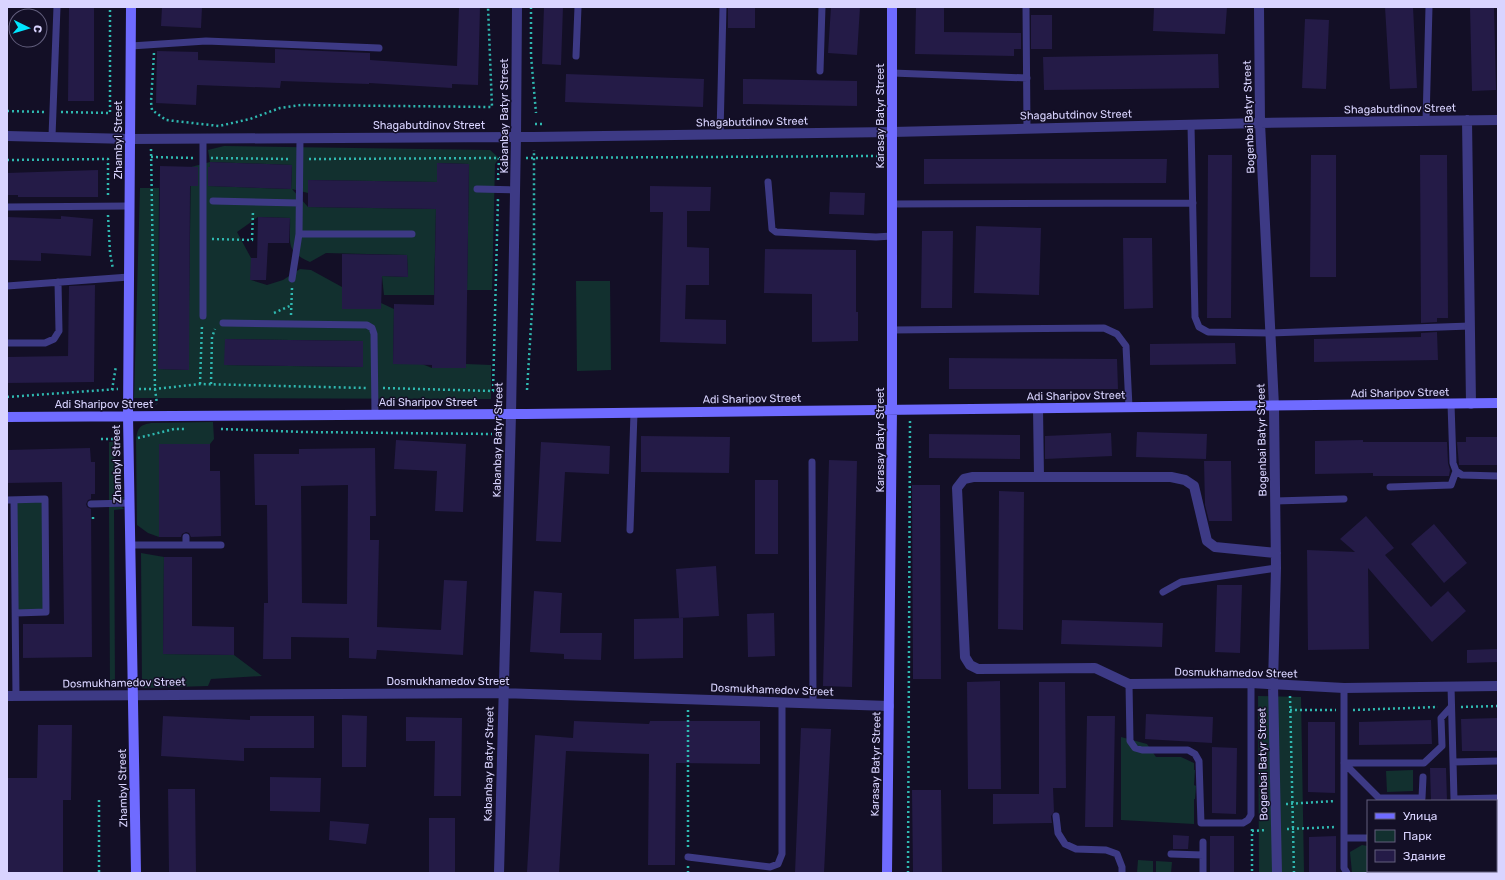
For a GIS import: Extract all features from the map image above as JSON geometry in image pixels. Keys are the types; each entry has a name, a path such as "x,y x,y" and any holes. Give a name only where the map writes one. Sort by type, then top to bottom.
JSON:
{"street":[{"name":"Zhambyl Street","path":"131,7 128,416 136,873"},
{"name":"Kabanbay Batyr Street","path":"499,873 511,414 517,7"},
{"name":"Karasay Batyr Street","path":"887,873 892,409 892,7"},
{"name":"Bogenbai Batyr Street","path":"1259,7 1260,123 1274,406 1276,568 1273,684 1277,873"},
{"path":"1467,120 1471,404"},
{"name":"Shagabutdinov Street","path":"7,136 130,138 516,137 892,132 1260,123 1498,120"},
{"name":"Adi Sharipov Street","path":"7,417 634,413 1498,403"},
{"path":"1038,408 1039,477 1170,477 1185,480 1194,486 1207,541 1215,547 1276,553"},
{"name":"Dosmukhamedov Street","path":"1039,477 973,477 964,479 956,488 965,657 970,665 978,669 1095,668 1129,684 1251,683 1344,688 1498,686"},
{"name":"Dosmukhamedov Street","path":"12,696 503,693 889,706"}],"lane":[{"path":"52,136 57,7"},
{"path":"576,56 578,7"},
{"path":"720,134 723,7"},
{"path":"820,71 822,7"},
{"path":"1026,7 1027,128"},
{"path":"1426,121 1429,7"},
{"path":"130,46 206,42 379,48"},
{"path":"892,73 1027,78"},
{"path":"1191,125 1195,317 1199,327 1208,332 1270,333 1470,326"},
{"path":"203,138 203,316"},
{"path":"292,279 299,234 300,138"},
{"path":"768,182 772,229 776,232 876,237 892,236"},
{"path":"477,189 515,190"},
{"path":"213,201 299,203"},
{"path":"892,204 1192,203"},
{"path":"7,207 129,206"},
{"path":"299,234 412,234"},
{"path":"7,286 129,277"},
{"path":"7,343 45,343 54,339 58,331 58,282"},
{"path":"223,323 367,325 372,328 374,334 375,414"},
{"path":"892,330 1104,328 1117,334 1126,346 1129,407"},
{"path":"1451,404 1453,463 1456,471 1462,475 1498,476"},
{"path":"630,530 634,413"},
{"path":"812,462 814,703"},
{"path":"1390,486 1451,485 1456,471"},
{"path":"12,696 16,613 11,500 45,499 46,612 16,613"},
{"path":"1275,501 1344,499"},
{"path":"91,504 129,503"},
{"path":"186,537 186,545"},
{"path":"130,545 221,545"},
{"path":"1163,592 1181,582 1276,568"},
{"path":"1129,684 1130,741 1135,748 1142,750 1188,750 1195,754 1199,761 1201,823 1243,823 1248,820 1251,815 1251,683"},
{"path":"1451,686 1454,799 1498,798"},
{"path":"1344,688 1344,868 1347,873"},
{"path":"688,858 770,867 778,864 782,854 782,702"},
{"path":"1344,763 1424,764 1442,746 1441,718 1451,707"},
{"path":"1453,762 1498,762"},
{"path":"1344,763 1379,798 1422,798 1423,777"},
{"path":"1056,816 1058,834 1065,844 1076,849 1106,850 1117,854 1122,867 1122,873"},
{"path":"1344,838 1367,838"},
{"path":"1203,842 1203,873"},
{"path":"1171,854 1203,855"}],"path":[{"path":"7,112 110,113 110,7"},
{"path":"155,45 151,102 152,110 166,120 219,126 250,119 280,108 301,105 492,107 488,7"},
{"path":"531,7 531,56 536,113"},
{"path":"527,390 534,278 534,150"},
{"path":"533,158 877,156"},
{"path":"135,389 155,389 211,384 493,391 499,158 300,159 151,157 155,389 157,404"},
{"path":"7,160 108,159"},
{"path":"203,239 252,240 253,202"},
{"path":"292,279 292,305"},
{"path":"200,384 203,316"},
{"path":"211,384 212,337 215,329 223,323"},
{"path":"7,397 112,390"},
{"path":"908,873 911,409"},
{"path":"136,439 174,429 189,429"},
{"path":"220,429 304,432 492,434"},
{"path":"156,430 157,434"},
{"path":"101,439 121,438"},
{"path":"93,514 93,519"},
{"path":"1290,685 1294,873"},
{"path":"688,699 688,873"},
{"path":"1290,710 1498,706"},
{"path":"99,800 99,873"},
{"path":"1276,804 1344,800"},
{"path":"1251,815 1252,873"},
{"path":"1276,830 1344,827"}],"green space":[{"path":"224,146 490,150 499,158 495,164 492,290 467,290 469,164 437,163 437,182 309,180 308,193 292,189 308,207 436,209 434,295 384,295 382,276 408,277 407,255 326,253 310,262 296,254 293,249 290,239 290,218 258,217 237,232 251,258 251,280 267,285 283,280 300,269 311,270 342,287 342,309 381,309 381,303 394,309 393,364 422,364 432,368 465,368 466,364 491,365 491,399 134,398 140,188 159,188 158,369 188,370 191,167 210,162 208,150","holes":["210,162 292,165 291,189 209,186","225,339 363,341 363,367 225,365"]},
{"path":"576,281 610,281 611,370 577,371"},
{"path":"213,422 214,439 210,444 159,444 159,537 148,533 137,525 136,439 140,427 151,423"},
{"path":"109,442 115,442 115,497 124,497 123,500 109,500"},
{"path":"45,499 46,612 16,613 14,500"},
{"path":"109,507 122,507 124,509 114,510 115,685 110,685"},
{"path":"141,553 164,557 163,654 234,655 262,676 211,679 208,686 142,688"},
{"path":"1258,696 1301,697 1304,873 1259,873"},
{"path":"1121,737 1147,744 1156,757 1181,757 1194,763 1194,785 1196,786 1194,799 1194,824 1121,820"},
{"path":"1413,770 1413,791 1387,792 1386,771"},
{"path":"1362,845 1367,846 1367,872 1440,873 1352,873 1350,852"},
{"path":"1138,860 1153,861 1153,873 1137,873"},
{"path":"1156,861 1172,862 1171,873 1156,873"},
{"path":"1497,861 1498,862 1498,873 1459,873 1497,872"}],"building":[{"path":"69,7 94,7 94,101 68,101"},
{"path":"162,7 202,7 201,28 161,26"},
{"path":"459,7 480,7 478,85 452,84 452,88 369,83 281,81 280,88 197,85 196,105 156,103 157,51 198,52 198,60 275,63 275,49 370,53 370,60 457,66"},
{"path":"544,7 563,7 561,65 542,64"},
{"path":"728,7 755,7 755,28 728,28"},
{"path":"831,7 860,7 857,55 828,53"},
{"path":"916,7 944,7 944,32 1021,33 1021,49 1014,49 1014,56 915,54"},
{"path":"1154,7 1227,7 1225,34 1153,31"},
{"path":"1385,7 1413,7 1417,88 1390,89"},
{"path":"1470,7 1494,7 1496,90 1472,91"},
{"path":"1031,15 1052,15 1052,49 1031,49"},
{"path":"1305,19 1329,20 1326,89 1302,88"},
{"path":"1218,54 1219,88 1044,90 1043,57"},
{"path":"566,74 704,79 703,107 565,102"},
{"path":"743,79 857,81 857,106 743,104"},
{"path":"1208,155 1232,155 1231,318 1207,318"},
{"path":"1311,155 1336,155 1336,277 1310,277"},
{"path":"1420,155 1447,155 1448,318 1437,318 1437,322 1421,323"},
{"path":"924,159 1167,159 1166,183 924,184"},
{"path":"210,162 292,165 291,189 208,186 208,167 210,167"},
{"path":"437,163 469,164 466,368 432,368 432,365 393,364 394,304 434,305 436,209 308,207 308,180 437,182"},
{"path":"160,166 198,167 198,186 190,186 189,370 158,369"},
{"path":"98,170 98,197 18,197 18,195 7,195 7,173"},
{"path":"650,186 711,187 710,211 687,211 687,247 709,248 709,285 686,285 685,319 726,320 726,344 660,342 663,212 650,212"},
{"path":"830,192 865,193 864,215 829,214"},
{"path":"61,216 93,219 91,256 41,253 41,261 7,260 7,217 61,219"},
{"path":"258,217 290,218 289,243 268,243 266,280 250,280 251,258 257,258"},
{"path":"976,226 1041,228 1039,295 974,293"},
{"path":"922,231 953,231 952,308 921,308"},
{"path":"1123,238 1152,238 1153,308 1124,309"},
{"path":"765,249 856,250 856,312 858,312 858,341 812,342 812,294 764,293"},
{"path":"342,254 407,255 408,277 382,276 381,309 342,309"},
{"path":"95,285 94,382 7,383 7,357 68,356 69,286"},
{"path":"1437,332 1438,360 1314,362 1314,339 1421,337 1421,333"},
{"path":"225,339 363,341 363,367 224,365"},
{"path":"1235,343 1236,364 1150,365 1150,344"},
{"path":"949,358 1117,359 1118,389 949,389"},
{"path":"1137,432 1207,434 1206,459 1136,457"},
{"path":"1111,433 1112,456 1045,459 1045,436"},
{"path":"929,434 1020,435 1020,459 929,458"},
{"path":"641,436 730,437 729,473 641,472"},
{"path":"1466,437 1498,437 1498,465 1459,465 1457,442 1466,442"},
{"path":"396,440 466,444 463,512 435,511 437,471 394,469"},
{"path":"1363,440 1363,442 1447,442 1448,463 1450,470 1449,476 1373,476 1373,473 1315,474 1315,441"},
{"path":"541,442 610,446 609,474 565,472 561,542 536,541"},
{"path":"159,444 210,444 210,471 220,471 221,536 191,537 189,533 186,532 182,534 181,537 159,537"},
{"path":"90,448 91,462 95,462 95,494 91,494 91,499 88,500 86,504 87,507 91,509 92,657 23,658 23,624 64,624 62,482 7,483 7,450"},
{"path":"375,448 376,516 370,516 370,540 379,540 377,627 441,630 444,580 467,581 463,655 377,650 376,659 349,658 349,638 291,637 291,659 263,659 264,603 268,603 267,505 255,505 254,454 299,454 299,449","holes":["348,485 347,604 302,603 301,486"]},
{"path":"829,460 857,461 852,687 823,686"},
{"path":"1204,461 1231,461 1232,521 1209,521 1205,505"},
{"path":"755,480 778,480 778,554 755,554"},
{"path":"912,485 940,485 941,679 913,679"},
{"path":"999,491 1024,492 1023,630 998,629"},
{"path":"1366,516 1394,548 1385,555 1431,607 1448,591 1466,611 1432,642 1368,568 1369,649 1308,650 1307,550 1355,552 1340,539"},
{"path":"1434,524 1467,563 1444,583 1411,544"},
{"path":"164,557 192,557 192,626 234,627 234,655 163,654"},
{"path":"716,566 719,616 679,618 676,569"},
{"path":"1217,585 1242,585 1240,653 1215,652"},
{"path":"534,591 562,593 560,633 602,633 601,660 564,659 564,654 530,652"},
{"path":"774,613 775,656 748,657 747,614"},
{"path":"683,618 683,658 634,659 634,619"},
{"path":"1062,620 1163,623 1162,647 1061,644"},
{"path":"1498,649 1498,662 1467,663 1467,650"},
{"path":"1000,681 1001,789 968,789 967,682"},
{"path":"1039,682 1065,682 1066,788 1053,788 1054,812 1051,816 1052,823 993,824 993,794 1039,794"},
{"path":"1146,714 1213,717 1212,743 1145,739"},
{"path":"342,715 367,716 366,767 342,767"},
{"path":"163,716 250,720 250,716 314,716 314,748 244,748 244,761 161,756"},
{"path":"1087,716 1115,716 1113,827 1085,827"},
{"path":"406,717 462,718 461,796 434,796 435,741 406,741"},
{"path":"1498,718 1498,751 1462,751 1461,719"},
{"path":"1431,720 1432,744 1359,745 1359,722"},
{"path":"574,721 649,724 650,721 760,721 760,764 676,763 675,865 648,865 649,754 566,751 559,873 527,872 535,735 573,738"},
{"path":"1308,722 1335,722 1335,793 1308,792"},
{"path":"38,725 72,725 71,800 63,800 63,873 7,873 7,778 37,778"},
{"path":"801,728 831,729 824,873 795,873"},
{"path":"1212,747 1237,748 1236,814 1212,813"},
{"path":"1430,768 1446,768 1447,800 1431,800"},
{"path":"270,777 321,778 320,812 270,811"},
{"path":"168,789 195,789 196,873 169,873"},
{"path":"912,790 941,790 942,873 913,873"},
{"path":"429,818 455,818 455,873 429,873"},
{"path":"330,821 369,824 366,844 329,840"},
{"path":"1173,835 1189,836 1188,849 1173,849"},
{"path":"1210,836 1234,836 1234,873 1210,873"},
{"path":"1336,836 1336,873 1309,873 1309,837"}]}
